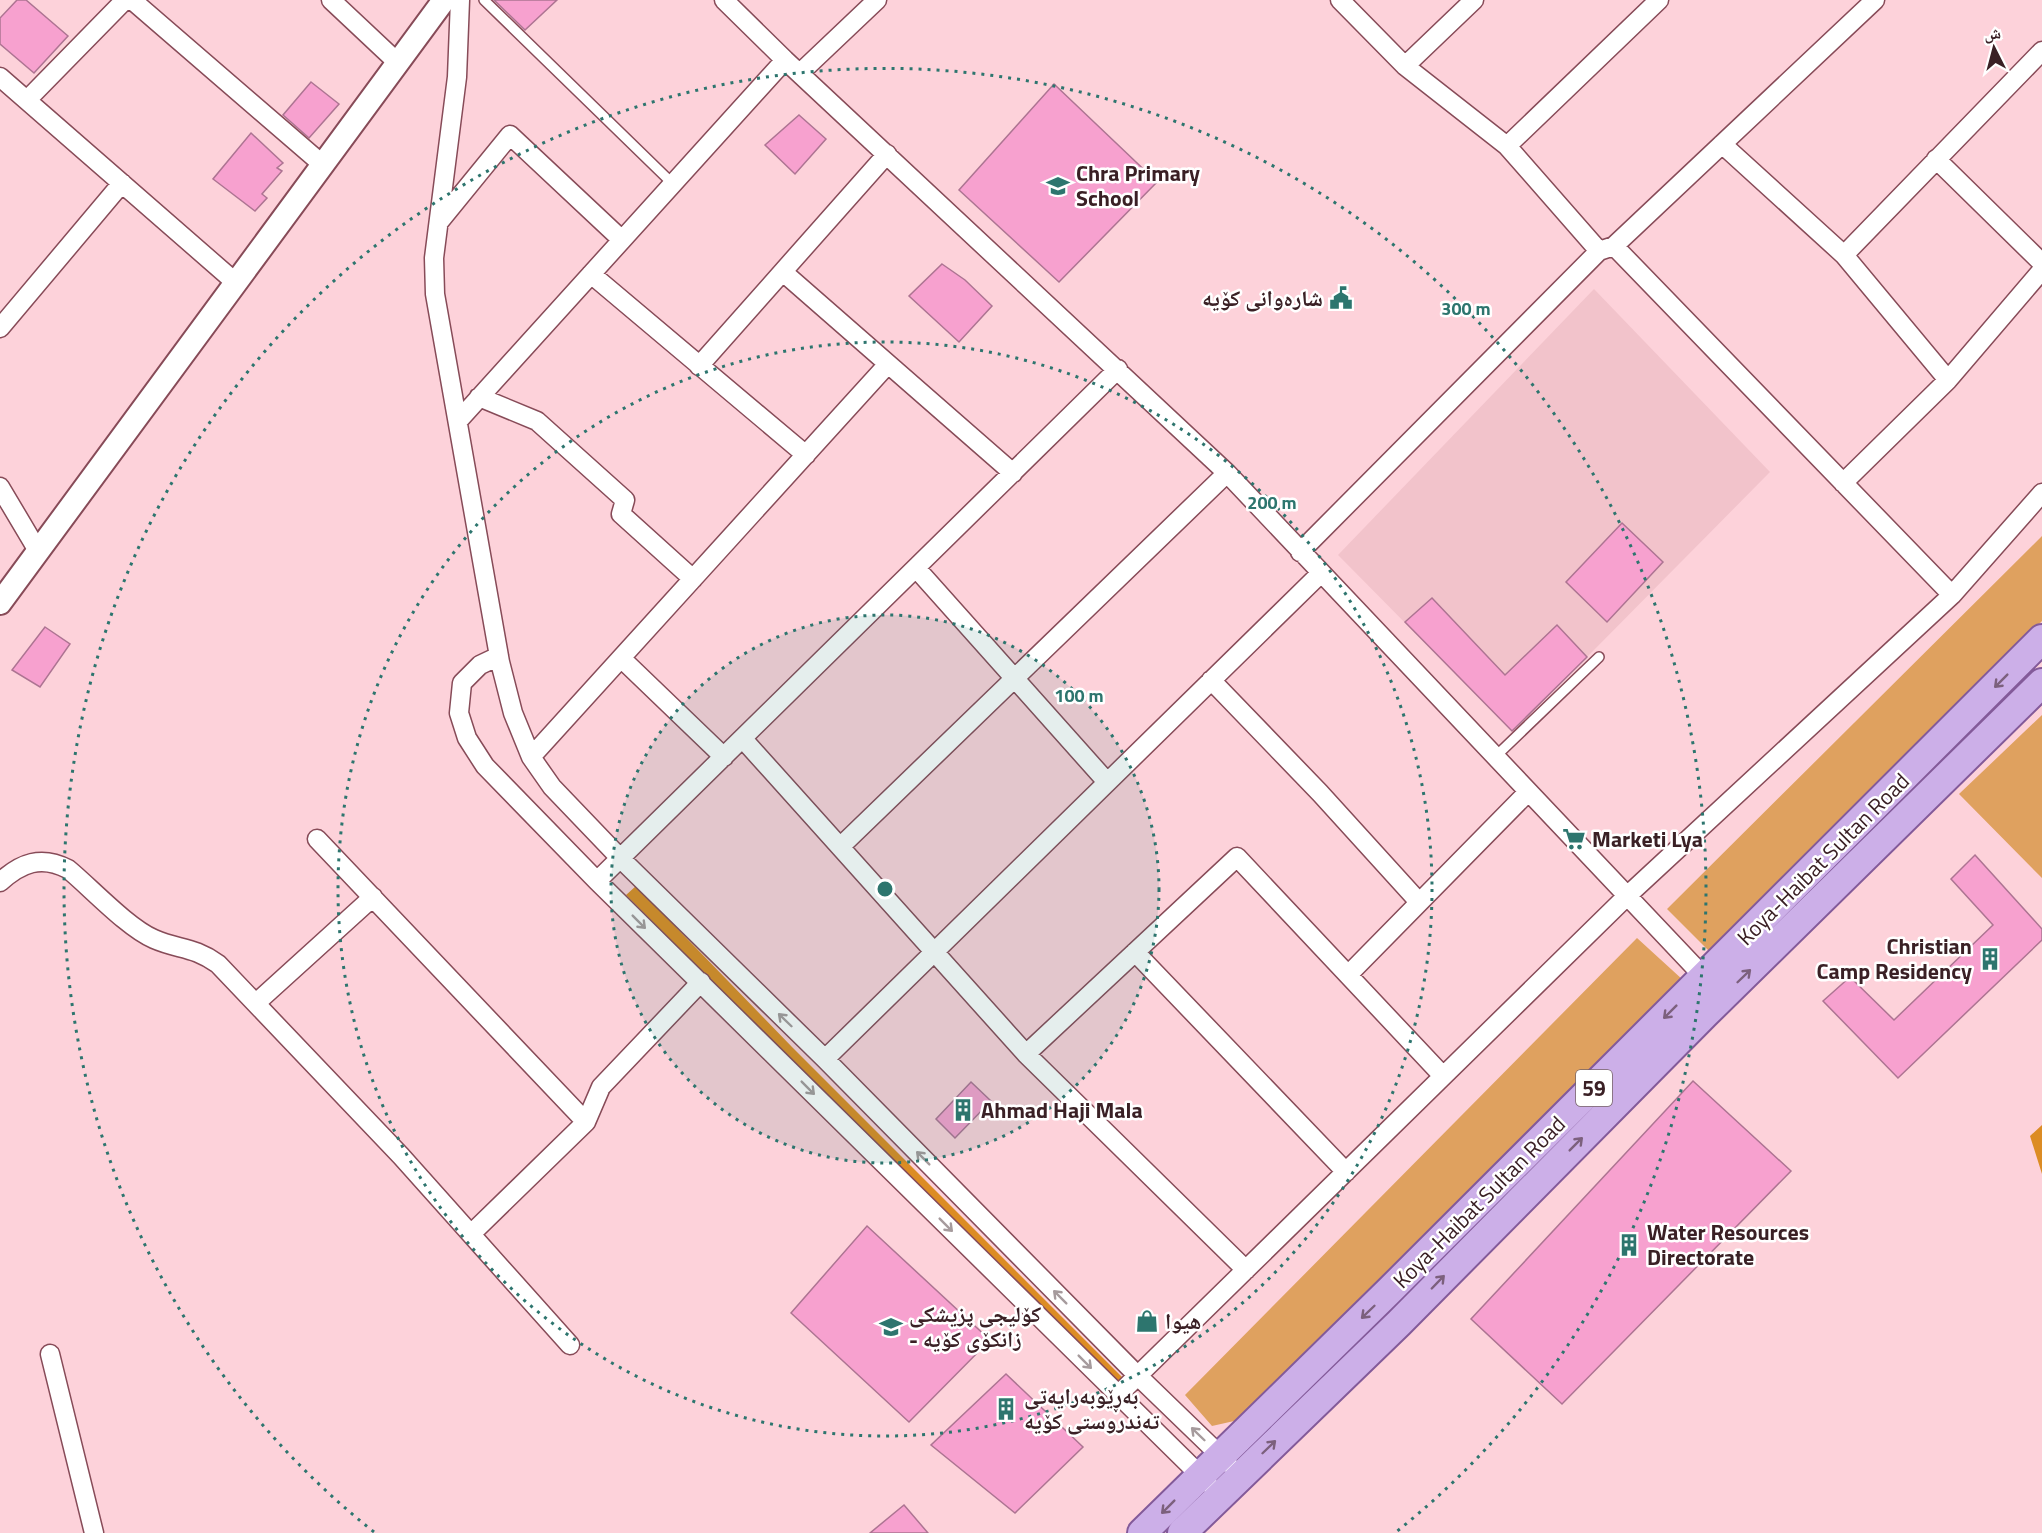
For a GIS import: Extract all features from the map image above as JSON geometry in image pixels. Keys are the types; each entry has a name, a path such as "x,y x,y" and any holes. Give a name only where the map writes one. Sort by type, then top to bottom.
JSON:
{"main road":[{"name":"Koya-Haibat Sultan Road","path":"1231,1465 1705,978 2042,639"},
{"name":"Koya-Haibat Sultan Road","path":"1142,1533 1210,1484 1399,1323 1697,1022 2042,683"},
{"name":"Koya-Haibat Sultan Road","path":"1182,1533 1210,1484"}],"street":[{"path":"27,100 125,0"},
{"path":"132,0 322,164"},
{"path":"332,0 397,62"},
{"path":"0,603 444,0"},
{"path":"460,0 454,112 434,258 435,294 499,656 513,713 531,757 552,787 620,858 825,1059 1138,1376 1231,1465"},
{"path":"724,0 785,60 1227,473 1527,793 1705,978"},
{"path":"800,74 877,0"},
{"path":"1340,0 1405,66 1507,146 1606,249 1843,483 1952,595"},
{"path":"1405,66 1474,0"},
{"path":"1507,146 1659,0"},
{"path":"1300,552 1606,249 1875,0"},
{"path":"459,420 785,60"},
{"path":"1844,255 1936,159 2038,63"},
{"path":"1,79 235,282"},
{"path":"438,224 510,135 622,240"},
{"path":"1722,144 1844,255 1948,380"},
{"path":"699,366 887,154"},
{"path":"1936,159 2042,263"},
{"path":"0,328 122,183"},
{"path":"1843,483 1948,380 2042,270"},
{"path":"783,272 1012,473"},
{"path":"591,274 806,455"},
{"path":"531,757 888,364"},
{"path":"597,880 1118,369"},
{"path":"479,398 537,421 625,500 621,514 693,579"},
{"path":"840,847 1227,473"},
{"path":"0,487 38,551"},
{"path":"1118,1395 1627,896 1952,595 2042,493"},
{"path":"915,568 1107,782"},
{"path":"825,1059 1320,573"},
{"path":"499,656 480,664 462,684 459,713 466,738 485,766 597,880 1210,1484"},
{"path":"621,658 724,757"},
{"path":"1211,680 1320,793 1419,902"},
{"path":"743,739 1026,1054 1245,1270"},
{"path":"1348,975 1527,793"},
{"path":"317,839 586,1122"},
{"path":"1026,1054 1237,857 1443,1076"},
{"path":"0,882 13,871 30,862 59,864 68,869 144,934 207,956 256,1003 471,1234 570,1345"},
{"path":"256,1003 373,897"},
{"path":"682,964 705,942"},
{"path":"1136,952 1346,1172"},
{"path":"471,1234 586,1122 601,1087 701,982"},
{"path":"50,1354 94,1533"}],"lane":[{"path":"484,0 673,184"},
{"path":"1494,758 1599,657"}],"shaded area":[{"path":"1594,289 1770,472 1513,732 1338,555"},
{"path":"2042,536 2042,621 1709,951 1667,909"},
{"path":"2042,715 2042,878 1959,794"},
{"path":"636,886 792,1047 1126,1381 1118,1389 626,895"},
{"path":"1637,938 1683,980 1243,1419 1212,1426 1185,1395"},
{"path":"2042,1125 2042,1174 2030,1136"}],"building":[{"path":"17,0 26,0 68,36 34,73 0,44 0,18"},
{"path":"494,0 557,0 525,30"},
{"path":"311,82 339,104 309,138 283,115"},
{"name":"Chra Primary School","path":"1054,84 1157,182 1059,282 959,190"},
{"path":"799,115 826,139 795,174 765,145"},
{"path":"251,133 283,163 277,168 282,171 262,194 267,198 255,211 213,179"},
{"path":"942,264 965,280 992,306 959,342 909,296"},
{"path":"1622,523 1663,562 1607,622 1566,582"},
{"path":"1432,598 1505,675 1557,625 1587,657 1512,731 1405,622"},
{"path":"45,627 70,644 40,687 12,670"},
{"name":"Christian Camp Residency","path":"1975,855 2042,929 2042,940 1898,1078 1823,1001 1850,977 1894,1020 1993,925 1951,879"},
{"name":"Water Resources Directorate","path":"1693,1081 1791,1171 1562,1404 1471,1319"},
{"name":"Ahmad Haji Mala","path":"971,1082 991,1101 955,1138 936,1119"},
{"name":"کۆلیجی پزیشکی - زانکۆی کۆیە","path":"867,1226 990,1340 909,1422 791,1313"},
{"name":"بەڕێوبەرایەتی تەندروستی کۆیە","path":"1006,1374 1083,1447 1015,1513 931,1445"},
{"path":"904,1505 928,1533 870,1533"}],"place":[{"name":"Chra Primary School","path":"1058,186"},
{"name":"شارەوانی کۆیە","path":"1341,298"},
{"name":"Marketi Lya","path":"1574,839"},
{"name":"Christian Camp Residency","path":"1990,959"},
{"name":"Ahmad Haji Mala","path":"963,1110"},
{"name":"Water Resources Directorate","path":"1629,1245"},
{"name":"هیوا","path":"1147,1321"},
{"name":"کۆلیجی پزیشکی - زانکۆی کۆیە","path":"891,1327"},
{"name":"بەڕێوبەرایەتی تەندروستی کۆیە","path":"1006,1409"}]}
